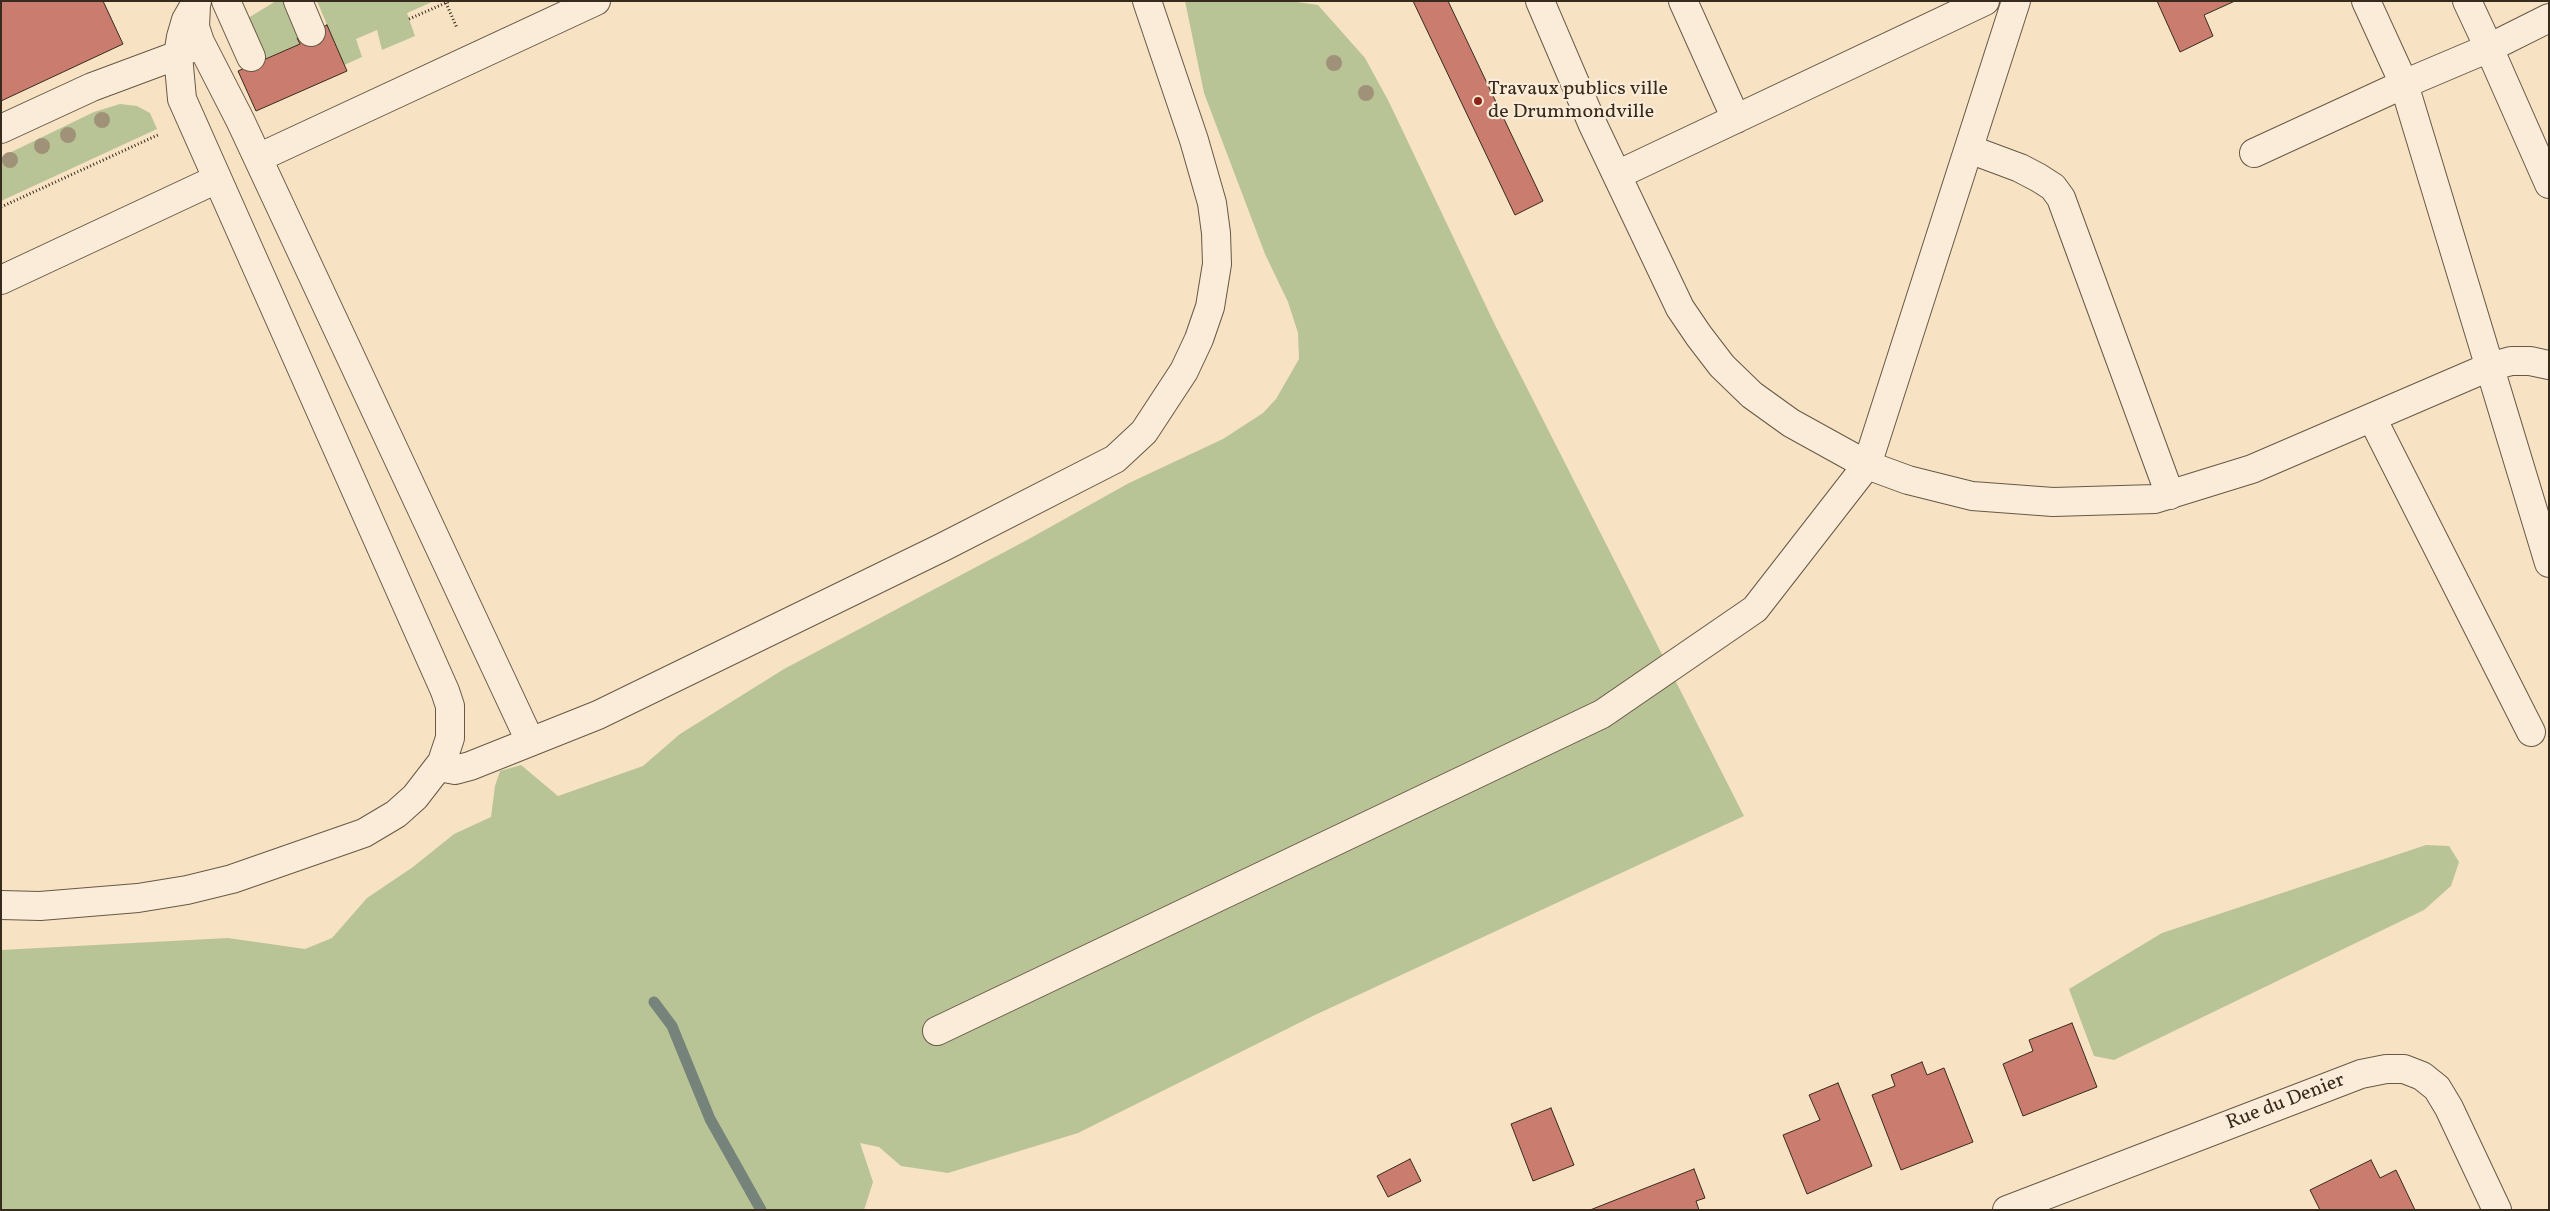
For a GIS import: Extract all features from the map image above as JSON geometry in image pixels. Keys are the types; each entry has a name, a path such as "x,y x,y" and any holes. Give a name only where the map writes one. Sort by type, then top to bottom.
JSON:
{"street":[{"path":"1,905 40,906 138,898 187,890 232,879 364,833 396,814 415,797 438,767 450,738 452,722 450,706 445,691 182,98 189,49 186,20 197,1"},
{"path":"226,1 252,57"},
{"path":"298,1 311,32"},
{"path":"258,158 596,1"},
{"path":"438,767 455,770 470,766 598,715 943,547 1114,459 1144,432 1184,371 1199,339 1210,307 1217,264 1216,233 1212,203 1194,140 1147,1"},
{"path":"1540,1 1593,125 1680,308 1722,366 1752,395 1791,422 1867,465 1908,480 1972,496 2053,502 2155,499 2252,469 2489,367 2511,360 2549,365"},
{"path":"1683,1 1736,119"},
{"path":"1617,175 1985,1"},
{"path":"936,1031 1602,714 1755,609 1867,465 2016,1"},
{"path":"2366,1 2404,84 2549,564"},
{"path":"2467,1 2549,184"},
{"path":"2254,153 2404,84 2489,48 2549,18"},
{"path":"189,49 226,90 530,741"},
{"path":"1,129 92,87 189,49"},
{"path":"1969,149 2033,174 2053,188 2061,198 2170,495"},
{"path":"1,280 217,179"},
{"path":"2372,418 2530,732"},
{"name":"Rue du Denier","path":"2007,1210 2361,1074 2386,1068 2404,1069 2422,1076 2437,1088 2449,1108 2497,1210"}],"path":[{"path":"409,19 450,1"},
{"path":"1,207 160,134"}],"green space":[{"path":"276,1 283,1 300,44 264,59 248,18"},
{"path":"317,1 434,1 407,13 415,36 382,50 377,30 356,39 362,57 344,65"},
{"path":"1185,1 1290,1 1318,5 1365,58 1389,102 1495,325 1744,816 1315,1015 1078,1133 948,1173 901,1166 879,1147 860,1143 873,1182 864,1210 1,1210 1,950 228,938 305,949 332,938 367,898 413,867 454,834 491,817 495,786 500,771 521,765 558,796 643,766 680,734 784,669 1027,540 1129,483 1223,439 1263,413 1276,399 1299,359 1298,333 1288,302 1265,254 1204,93"},
{"path":"120,104 137,106 150,113 157,129 1,201 1,157 94,112"},
{"path":"2426,845 2449,846 2459,862 2451,886 2424,910 2114,1060 2094,1056 2069,989 2162,933"}],"building":[{"path":"1,1 103,1 123,44 1,101"},
{"name":"Travaux publics ville de Drummondville","path":"1413,1 1448,1 1543,201 1515,215"},
{"path":"2157,1 2235,1 2204,15 2213,36 2180,52"},
{"path":"327,25 347,71 256,111 238,71 300,44 297,38"},
{"path":"2072,1023 2097,1087 2023,1116 2003,1064 2033,1051 2029,1040"},
{"path":"1922,1062 1927,1075 1944,1068 1973,1142 1901,1170 1872,1095 1895,1086 1891,1075"},
{"path":"1838,1083 1872,1166 1807,1194 1783,1135 1820,1120 1809,1095"},
{"path":"1551,1108 1574,1165 1533,1181 1511,1124"},
{"path":"1410,1159 1421,1181 1388,1197 1377,1176"},
{"path":"2371,1160 2380,1178 2396,1170 2415,1210 2320,1210 2310,1190"},
{"path":"1694,1169 1705,1198 1696,1201 1699,1210 1590,1210"}],"waterway":[{"path":"654,1002 672,1026 710,1119 761,1210"}],"place":[{"name":"Travaux publics ville de Drummondville","path":"1478,101"}]}
